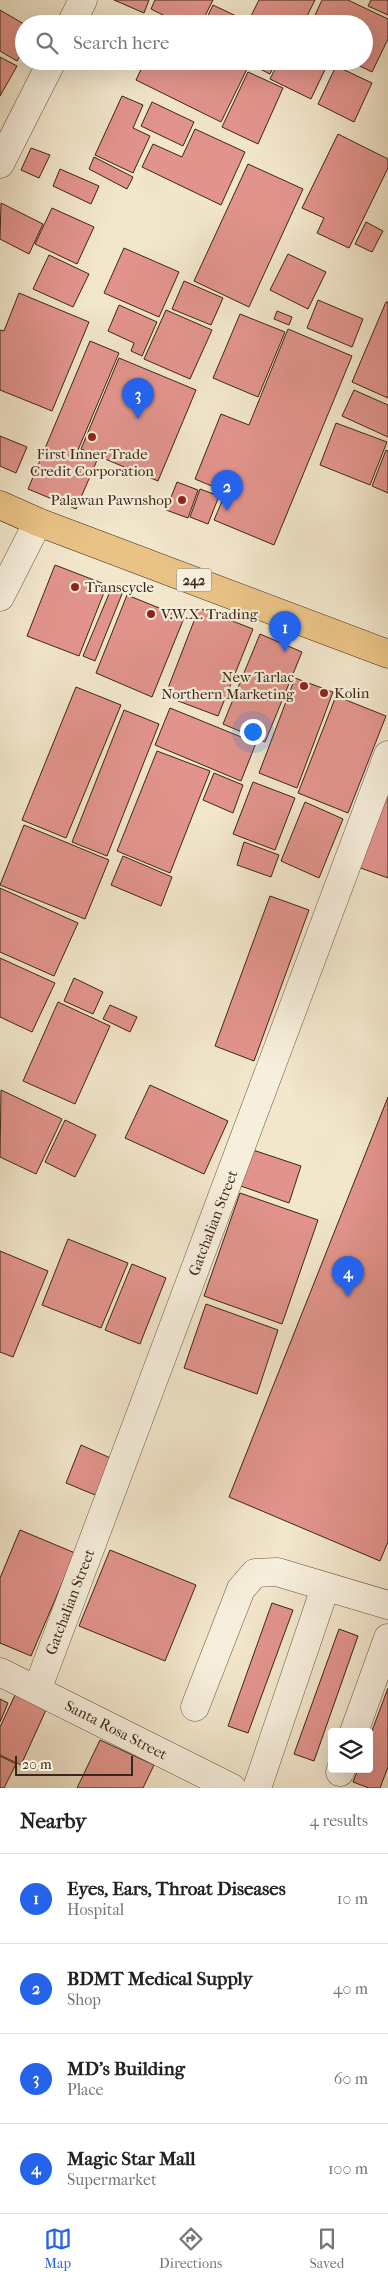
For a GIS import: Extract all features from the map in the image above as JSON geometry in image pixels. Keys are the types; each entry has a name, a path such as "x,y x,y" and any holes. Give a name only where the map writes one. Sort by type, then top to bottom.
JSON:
{"main road":[{"name":"242","path":"0,505 38,522 388,654"}],"street":[{"path":"76,15 83,0"},
{"path":"0,164 47,70"},
{"path":"0,597 38,522"},
{"name":"Gatchalian Street","path":"37,1690 388,755"},
{"path":"195,1707 241,1589 254,1573 277,1572 325,1588 388,1605"},
{"path":"257,1788 325,1588"},
{"path":"355,1728 388,1638"},
{"name":"Santa Rosa Street","path":"0,1672 232,1788"}],"building":[{"path":"114,0 149,0 144,13"},
{"path":"155,0 213,0 206,15 163,15 151,9"},
{"path":"259,0 315,0 308,15 252,15"},
{"path":"322,0 348,0 388,19 388,39 373,70 373,15 315,15"},
{"path":"371,0 388,0 388,15 368,6"},
{"path":"213,5 234,15 208,15"},
{"path":"0,10 15,19 15,60 0,51"},
{"path":"0,57 15,65 15,70 0,96"},
{"path":"141,70 247,70 221,122 136,80"},
{"path":"262,70 272,70 270,74"},
{"path":"274,70 325,70 311,99 270,79"},
{"path":"334,70 344,70 372,83 354,122 318,104"},
{"path":"248,72 283,88 258,144 222,127"},
{"path":"122,96 143,105 133,128 150,136 133,173 95,155"},
{"path":"152,102 194,122 183,146 141,126"},
{"path":"195,129 245,152 221,205 142,167 153,144 182,157"},
{"path":"338,134 388,159 388,168 349,248 317,233 324,218 302,208"},
{"path":"31,148 50,155 39,178 21,170"},
{"path":"94,157 133,177 127,189 89,169"},
{"path":"248,164 303,189 249,307 194,281"},
{"path":"60,169 99,186 91,204 53,186"},
{"path":"1,203 43,224 29,254 0,239"},
{"path":"52,208 94,227 77,264 35,244"},
{"path":"366,222 383,231 372,252 355,244"},
{"path":"124,248 179,272 159,317 104,293"},
{"path":"288,254 326,272 308,309 270,290"},
{"path":"49,255 89,274 73,307 33,289"},
{"path":"184,281 223,298 211,325 172,309"},
{"path":"19,293 89,322 52,411 0,390 0,330 4,331"},
{"path":"318,300 363,319 352,347 307,328"},
{"path":"386,302 388,302 388,398 352,382"},
{"path":"119,305 157,322 142,356 131,351 134,343 108,331"},
{"path":"166,310 212,330 190,379 144,359"},
{"path":"277,311 292,317 289,325 274,319"},
{"path":"240,314 285,332 258,397 213,378"},
{"path":"288,329 352,356 274,545 214,520 226,492 195,479 221,414 249,425"},
{"path":"90,341 119,353 78,450 98,458 76,509 28,489"},
{"path":"119,358 196,390 158,481 81,449"},
{"path":"354,390 388,405 388,437 342,416"},
{"path":"336,423 387,442 370,485 320,465"},
{"path":"0,436 27,447 16,473 0,466"},
{"path":"386,450 388,451 388,493 372,486"},
{"name":"Palawan Pawnshop","path":"177,482 198,490 188,518 166,510"},
{"path":"200,489 219,496 208,524 190,517"},
{"path":"55,565 107,585 79,656 27,636"},
{"path":"111,589 122,594 95,661 83,656"},
{"path":"127,595 184,618 152,697 96,673"},
{"path":"199,608 253,629 218,716 165,696"},
{"path":"260,634 302,652 265,742 223,724"},
{"path":"295,678 333,692 297,788 259,773"},
{"path":"76,687 121,705 66,838 22,820"},
{"path":"336,696 386,716 348,813 298,793"},
{"path":"170,708 256,743 241,781 155,745"},
{"path":"124,710 159,724 107,856 72,842"},
{"path":"157,751 210,771 170,873 117,851"},
{"path":"214,773 243,785 233,813 203,800"},
{"path":"253,782 295,798 275,850 233,834"},
{"path":"388,782 388,878 358,867"},
{"path":"305,802 343,819 319,878 281,861"},
{"path":"24,825 109,860 85,919 0,885"},
{"path":"244,842 279,855 271,877 237,865"},
{"path":"123,856 172,877 161,906 111,885"},
{"path":"0,888 78,923 54,976 0,952"},
{"path":"270,896 309,910 254,1061 215,1046"},
{"path":"0,958 55,983 32,1032 0,1017"},
{"path":"74,978 103,992 93,1014 64,1001"},
{"path":"58,1002 110,1026 75,1104 23,1081"},
{"path":"110,1005 137,1017 130,1032 103,1019"},
{"path":"150,1085 228,1121 204,1174 125,1138"},
{"path":"1,1090 62,1119 36,1174 0,1157"},
{"path":"388,1097 388,1542 380,1561 229,1497"},
{"path":"65,1120 96,1135 75,1177 45,1162"},
{"path":"250,1149 301,1166 289,1203 238,1185"},
{"path":"240,1193 318,1220 282,1324 204,1296"},
{"path":"68,1239 128,1263 101,1328 42,1305"},
{"path":"0,1251 48,1271 13,1357 0,1352"},
{"path":"132,1264 166,1278 140,1344 105,1330"},
{"path":"206,1304 278,1330 257,1394 184,1368"},
{"path":"81,1445 115,1460 100,1497 66,1483"},
{"path":"20,1530 75,1553 31,1656 0,1643 0,1578"},
{"path":"110,1550 196,1585 165,1661 79,1626"},
{"path":"272,1603 293,1610 248,1733 228,1726"},
{"path":"339,1629 358,1636 314,1761 294,1754"},
{"path":"388,1688 388,1767 380,1788 369,1788 353,1782 356,1773 373,1773 373,1728"},
{"path":"15,1695 46,1710 21,1765 0,1755 0,1727"},
{"path":"0,1699 8,1703 0,1722"},
{"path":"100,1740 154,1765 143,1788 77,1788"},
{"path":"0,1756 16,1764 4,1788 0,1788"}],"place":[{"name":"MD's Building","path":"138,419"},
{"name":"First Inner Trade Credit Corporation","path":"92,437"},
{"name":"Palawan Pawnshop","path":"182,500"},
{"name":"BDMT Medical Supply","path":"227,511"},
{"name":"Transcycle","path":"75,587"},
{"name":"V.W.X. Trading","path":"151,614"},
{"name":"Eyes, Ears, Throat Diseases","path":"285,652"},
{"name":"New Tarlac Northern Marketing","path":"304,686"},
{"name":"Kolin","path":"324,693"},
{"name":"Magic Star Mall","path":"348,1297"}]}
